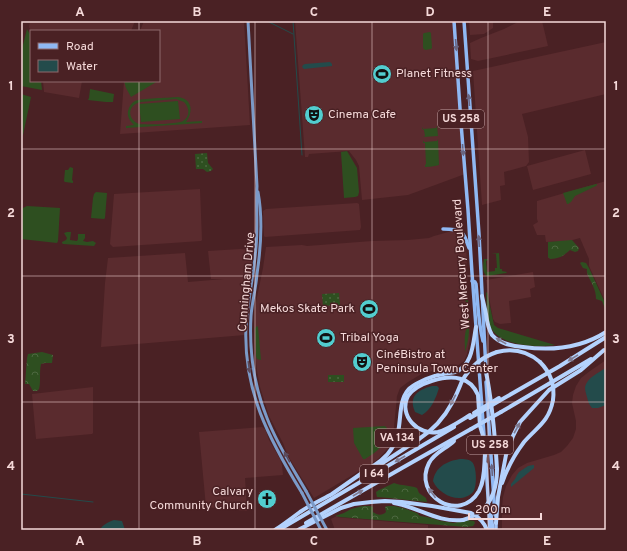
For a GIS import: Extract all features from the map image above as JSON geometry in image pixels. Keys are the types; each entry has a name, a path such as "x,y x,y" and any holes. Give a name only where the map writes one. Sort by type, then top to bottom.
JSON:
{"highway":[{"path":"482,296 487,323 492,334 501,342 511,346 539,349 560,348 583,343 606,332"},
{"name":"VA 134","path":"275,530 300,512 381,461 387,455 399,433 403,398 405,394 410,387 428,378 457,371 465,366 471,353 476,327"},
{"name":"I 64","path":"279,530 470,416 514,393 560,366 606,337"},
{"path":"496,523 498,497 506,455 520,422 549,390 581,370 605,349"},
{"name":"I 64","path":"294,530 570,372 605,349"},
{"path":"332,493 419,439 433,428 445,414 463,379 472,367 486,357 497,352 506,350 519,351 530,355 540,362 547,371 554,390 553,400 546,419 524,443 510,464 502,483 497,506"},
{"path":"376,502 408,506 444,519 456,521 474,516 488,504 496,489 497,469 495,432 485,367"},
{"path":"470,416 440,431 428,432 417,427 409,420 405,409 406,401 413,390 423,384 449,378 459,378 464,380 471,384 478,395 480,426 484,439"},
{"path":"458,436 432,457 427,467 425,478 426,484 431,494 437,500 445,504 455,506 464,504 471,500 479,491 483,482 485,454"},
{"name":"West Mercury Boulevard","path":"484,439 490,530"},
{"path":"298,530 341,508 359,503 385,501 406,502 471,513 478,517 490,530"},
{"name":"West Mercury Boulevard","path":"496,523 496,530"}],"main road":[{"name":"Cunningham Drive","path":"248,21 257,186 256,248 247,319 246,347 248,366 253,391 263,421 273,443 321,530"},
{"name":"West Mercury Boulevard","path":"454,21 484,439"},
{"name":"West Mercury Boulevard","path":"464,21 496,523"},
{"name":"Cunningham Drive","path":"257,186 260,200 261,237 251,317 251,341 253,366 258,392 268,421 277,440 327,530"},
{"path":"443,229 456,229 462,232 471,255"},
{"path":"472,280 476,284 480,331 485,348"}],"shaded area":[{"path":"30,21 135,21 131,30 30,30 29,27"},
{"path":"144,21 244,21 250,125 120,134 124,82 160,82 160,30 140,30"},
{"path":"295,21 454,21 465,174 408,195 362,200 359,166 349,151 309,154 308,157 305,157"},
{"path":"469,21 493,21 493,28 484,34 470,35"},
{"path":"520,21 542,21 548,46 478,61 471,59 470,43"},
{"path":"606,42 606,94 522,114 528,137 529,162 526,166 504,172 505,185 500,186 501,200 482,205 473,71"},
{"path":"43,82 82,82 79,98 44,92"},
{"path":"585,150 591,174 533,190 527,166"},
{"path":"606,181 606,303 589,266 589,259 580,238 569,241 546,242 545,235 537,235 533,225 538,222 537,201"},
{"path":"200,189 201,241 113,247 110,244 114,194"},
{"path":"359,204 360,230 264,236 263,211 266,209"},
{"path":"452,231 460,233 464,237 466,243 470,339 464,361 457,366 423,373 400,388 397,396 393,437 388,448 371,464 314,498 288,456 269,416 260,387 254,341 255,307 266,247 408,240 429,238"},
{"path":"240,249 253,250 246,299 242,299 247,300 245,311 245,335 101,347 108,258 185,253 188,282 224,279 211,279 208,251"},
{"path":"533,272 535,287 530,289 531,297 509,301 511,323 500,324 495,322 493,319 486,280"},
{"path":"606,360 606,526 602,530 502,530 503,497 506,486 512,475 518,468 527,463 554,455 561,452 567,446 573,438 576,429 576,421 572,403 576,386 581,378"},
{"path":"93,387 92,434 36,439 32,394"},
{"path":"262,427 265,429 269,440 280,459 283,475 245,478 247,511 206,507 199,432"},
{"path":"335,517 428,525 428,530 335,530 331,519"}],"green space":[{"path":"27,29 30,34 30,82 41,82 42,90 21,86 21,53"},
{"path":"430,32 432,48 425,50 423,48 423,34"},
{"path":"124,82 156,82 131,97"},
{"path":"90,89 114,94 113,102 88,100"},
{"path":"21,94 31,97 23,135 21,136"},
{"path":"177,97 189,102 191,110 189,118 186,122 202,121 202,123 126,128 126,126 134,125 129,119 128,111 131,104 134,102 143,99","holes":["176,99 184,102 188,109 187,117 183,121 175,123 139,124 132,119 130,112 133,106 141,102"]},
{"path":"178,101 180,119 141,122 139,104"},
{"path":"437,126 438,136 423,137 425,136 422,127 423,129 436,128"},
{"path":"438,139 439,165 425,167 425,143 423,143 423,140 424,142 437,141"},
{"path":"347,151 357,168 359,192 358,196 344,198 341,152"},
{"path":"207,153 208,163 213,169 207,172 203,169 196,169 195,154"},
{"path":"70,167 73,168 73,183 64,181 65,170 68,170"},
{"path":"597,184 596,186 575,196 571,202 567,204 563,193"},
{"path":"96,192 107,193 104,219 91,218 93,198"},
{"path":"27,206 60,208 57,243 21,239 22,210"},
{"path":"71,232 70,240 77,241 78,234 85,234 83,241 93,241 96,243 94,246 63,244 62,242 67,238 64,233"},
{"path":"572,240 579,248 578,251 575,252 570,250 563,256 556,258 550,259 548,257 548,242"},
{"path":"499,253 500,269 507,272 487,276 485,275 483,266 484,259 488,259 486,261 487,272 495,271 495,268 497,268 496,254 491,254"},
{"path":"580,263 586,263 589,268 606,305 606,311 602,301 596,299 595,291 587,269 583,268"},
{"path":"461,287 467,290 469,313 469,337 465,352 465,335 468,313"},
{"path":"487,292 494,325 498,328 555,345 529,346 509,342 494,333 488,318"},
{"path":"339,293 340,305 323,306 322,294"},
{"path":"257,326 261,360 257,359 256,356 255,328"},
{"path":"42,352 53,355 52,363 41,364 39,389 37,391 33,391 29,384 25,384 27,358 28,354"},
{"path":"328,375 344,375 344,382 328,382"},
{"path":"385,426 387,428 383,443 374,453 363,459 354,443 353,428"},
{"path":"394,483 417,488 419,493 426,498 427,502 377,497 376,492"},
{"path":"363,506 373,507 373,512 381,515 386,512 385,507 394,506 417,513 420,516 441,521 454,523 467,520 474,521 475,523 473,526 466,527 335,516 351,509"}],"water":[{"path":"330,62 332,66 304,69 302,67 305,64"},
{"path":"606,368 606,405 598,408 592,408 588,401 585,387 586,384 597,373"},
{"path":"432,386 437,386 439,388 431,407 422,415 415,412 413,402 416,394"},
{"path":"460,459 472,462 476,472 476,482 473,492 463,498 457,498 445,494 433,481 439,468 446,463"},
{"path":"534,465 534,468 511,487 511,484 519,472 528,466"},
{"path":"114,520 122,521 125,530 100,530 106,524"}],"waterway":[{"path":"267,21 293,34"},
{"path":"293,21 302,155"},
{"path":"21,494 93,502"}],"place":[{"name":"Planet Fitness","path":"382,74"},
{"name":"Cinema Cafe","path":"314,115"},
{"name":"Mekos Skate Park","path":"369,309"},
{"name":"Tribal Yoga","path":"326,338"},
{"name":"CinéBistro at Peninsula Town Center","path":"362,362"},
{"name":"Calvary Community Church","path":"267,499"}]}
